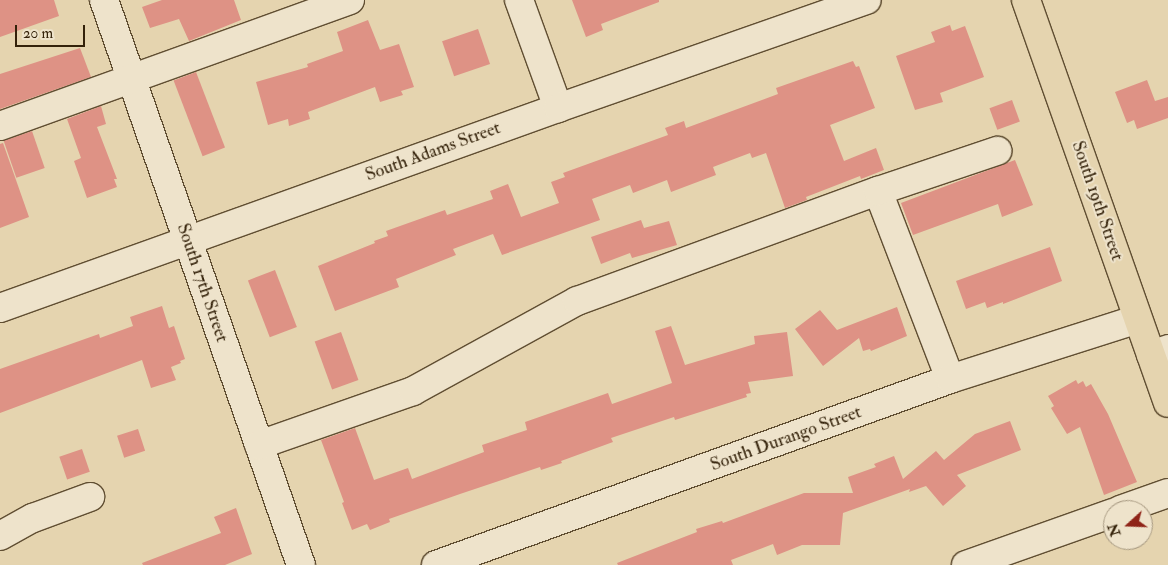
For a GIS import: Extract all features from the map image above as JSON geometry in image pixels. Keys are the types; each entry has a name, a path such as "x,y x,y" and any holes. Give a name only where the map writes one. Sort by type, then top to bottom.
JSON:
{"main road":[{"name":"South 19th Street","path":"1026,0 1138,319 1160,352 1168,403"}],"street":[{"name":"South 17th Street","path":"104,0 300,565"},
{"path":"0,126 350,0"},
{"path":"520,0 558,108"},
{"name":"South Adams Street","path":"0,308 558,108 867,0"},
{"path":"259,445 413,391 577,300 878,191 997,151"},
{"path":"878,191 950,379"},
{"name":"South Durango Street","path":"436,565 950,379 1138,319"},
{"path":"1148,500 1168,493"},
{"path":"0,536 33,518 90,497"},
{"path":"966,565 1103,517"}],"building":[{"path":"0,0 54,0 59,16 0,37"},
{"path":"162,0 234,0 241,20 189,41 179,19 150,28 142,7"},
{"path":"572,0 659,0 659,2 601,24 603,30 586,37"},
{"path":"368,20 380,50 399,44 414,87 401,91 403,95 380,102 375,87 308,112 310,119 289,126 288,119 268,125 256,82 308,67 307,64 343,51 337,32"},
{"path":"950,25 952,31 965,26 984,77 940,93 943,102 915,110 896,56 935,42 931,32"},
{"path":"478,29 490,64 454,76 442,41"},
{"path":"80,48 91,77 0,109 0,74"},
{"path":"853,61 856,67 859,66 875,108 830,125 844,161 876,148 884,170 861,179 860,176 806,197 807,200 785,208 766,153 752,158 750,153 713,167 716,175 671,192 667,180 633,193 630,185 592,199 600,220 502,255 493,234 453,249 456,255 396,279 399,287 335,311 318,266 375,243 374,241 388,236 386,231 445,210 447,215 493,199 490,191 508,184 521,217 559,203 551,182 565,177 563,173 668,135 665,128 684,121 686,128 778,94 776,88"},
{"path":"196,72 225,148 203,156 174,81"},
{"path":"1147,80 1155,101 1168,97 1168,118 1137,129 1134,120 1127,123 1115,92"},
{"path":"1012,100 1020,122 997,130 989,108"},
{"path":"101,106 106,124 97,127 117,179 114,179 117,187 87,198 74,161 81,158 67,119"},
{"path":"32,131 45,168 16,178 4,141"},
{"path":"3,143 29,217 0,228 0,144"},
{"path":"1015,160 1033,205 1002,217 998,204 913,235 901,203"},
{"path":"641,220 644,228 669,221 677,245 632,258 630,253 601,264 591,237"},
{"path":"1050,247 1062,281 1003,304 1003,302 987,308 985,302 966,309 956,281"},
{"path":"275,270 297,327 270,337 248,280"},
{"path":"162,306 169,328 174,326 185,359 171,367 176,380 151,388 142,360 0,413 0,369 99,334 100,338 133,326 130,317"},
{"path":"897,307 907,336 871,351 870,349 863,351 859,338 823,366 795,329 820,310 837,330"},
{"path":"671,326 685,365 755,344 754,336 787,332 793,376 748,382 751,393 746,394 747,397 675,420 674,417 611,438 613,442 561,461 562,463 541,470 540,467 460,494 389,519 390,522 370,530 367,524 352,530 342,503 344,502 321,440 355,428 374,480 408,468 412,479 484,452 482,445 527,430 525,422 608,393 612,404 672,383 655,331"},
{"path":"341,332 358,380 332,390 315,342"},
{"path":"1076,380 1078,384 1083,381 1086,387 1091,384 1108,414 1137,482 1104,495 1080,427 1067,434 1051,408 1054,406 1048,396"},
{"path":"1010,421 1021,450 957,475 966,486 943,506 926,486 909,492 910,489 843,513 840,545 802,545 777,555 773,544 731,560 733,565 618,565 617,563 697,532 696,529 722,521 723,523 804,493 853,493 848,477 876,467 874,464 894,456 903,479 936,451 944,460 975,434"},
{"path":"138,429 145,451 124,458 117,436"},
{"path":"82,449 90,472 67,480 59,457"},
{"path":"236,508 252,554 225,565 143,565 142,563 221,533 214,517"}]}
